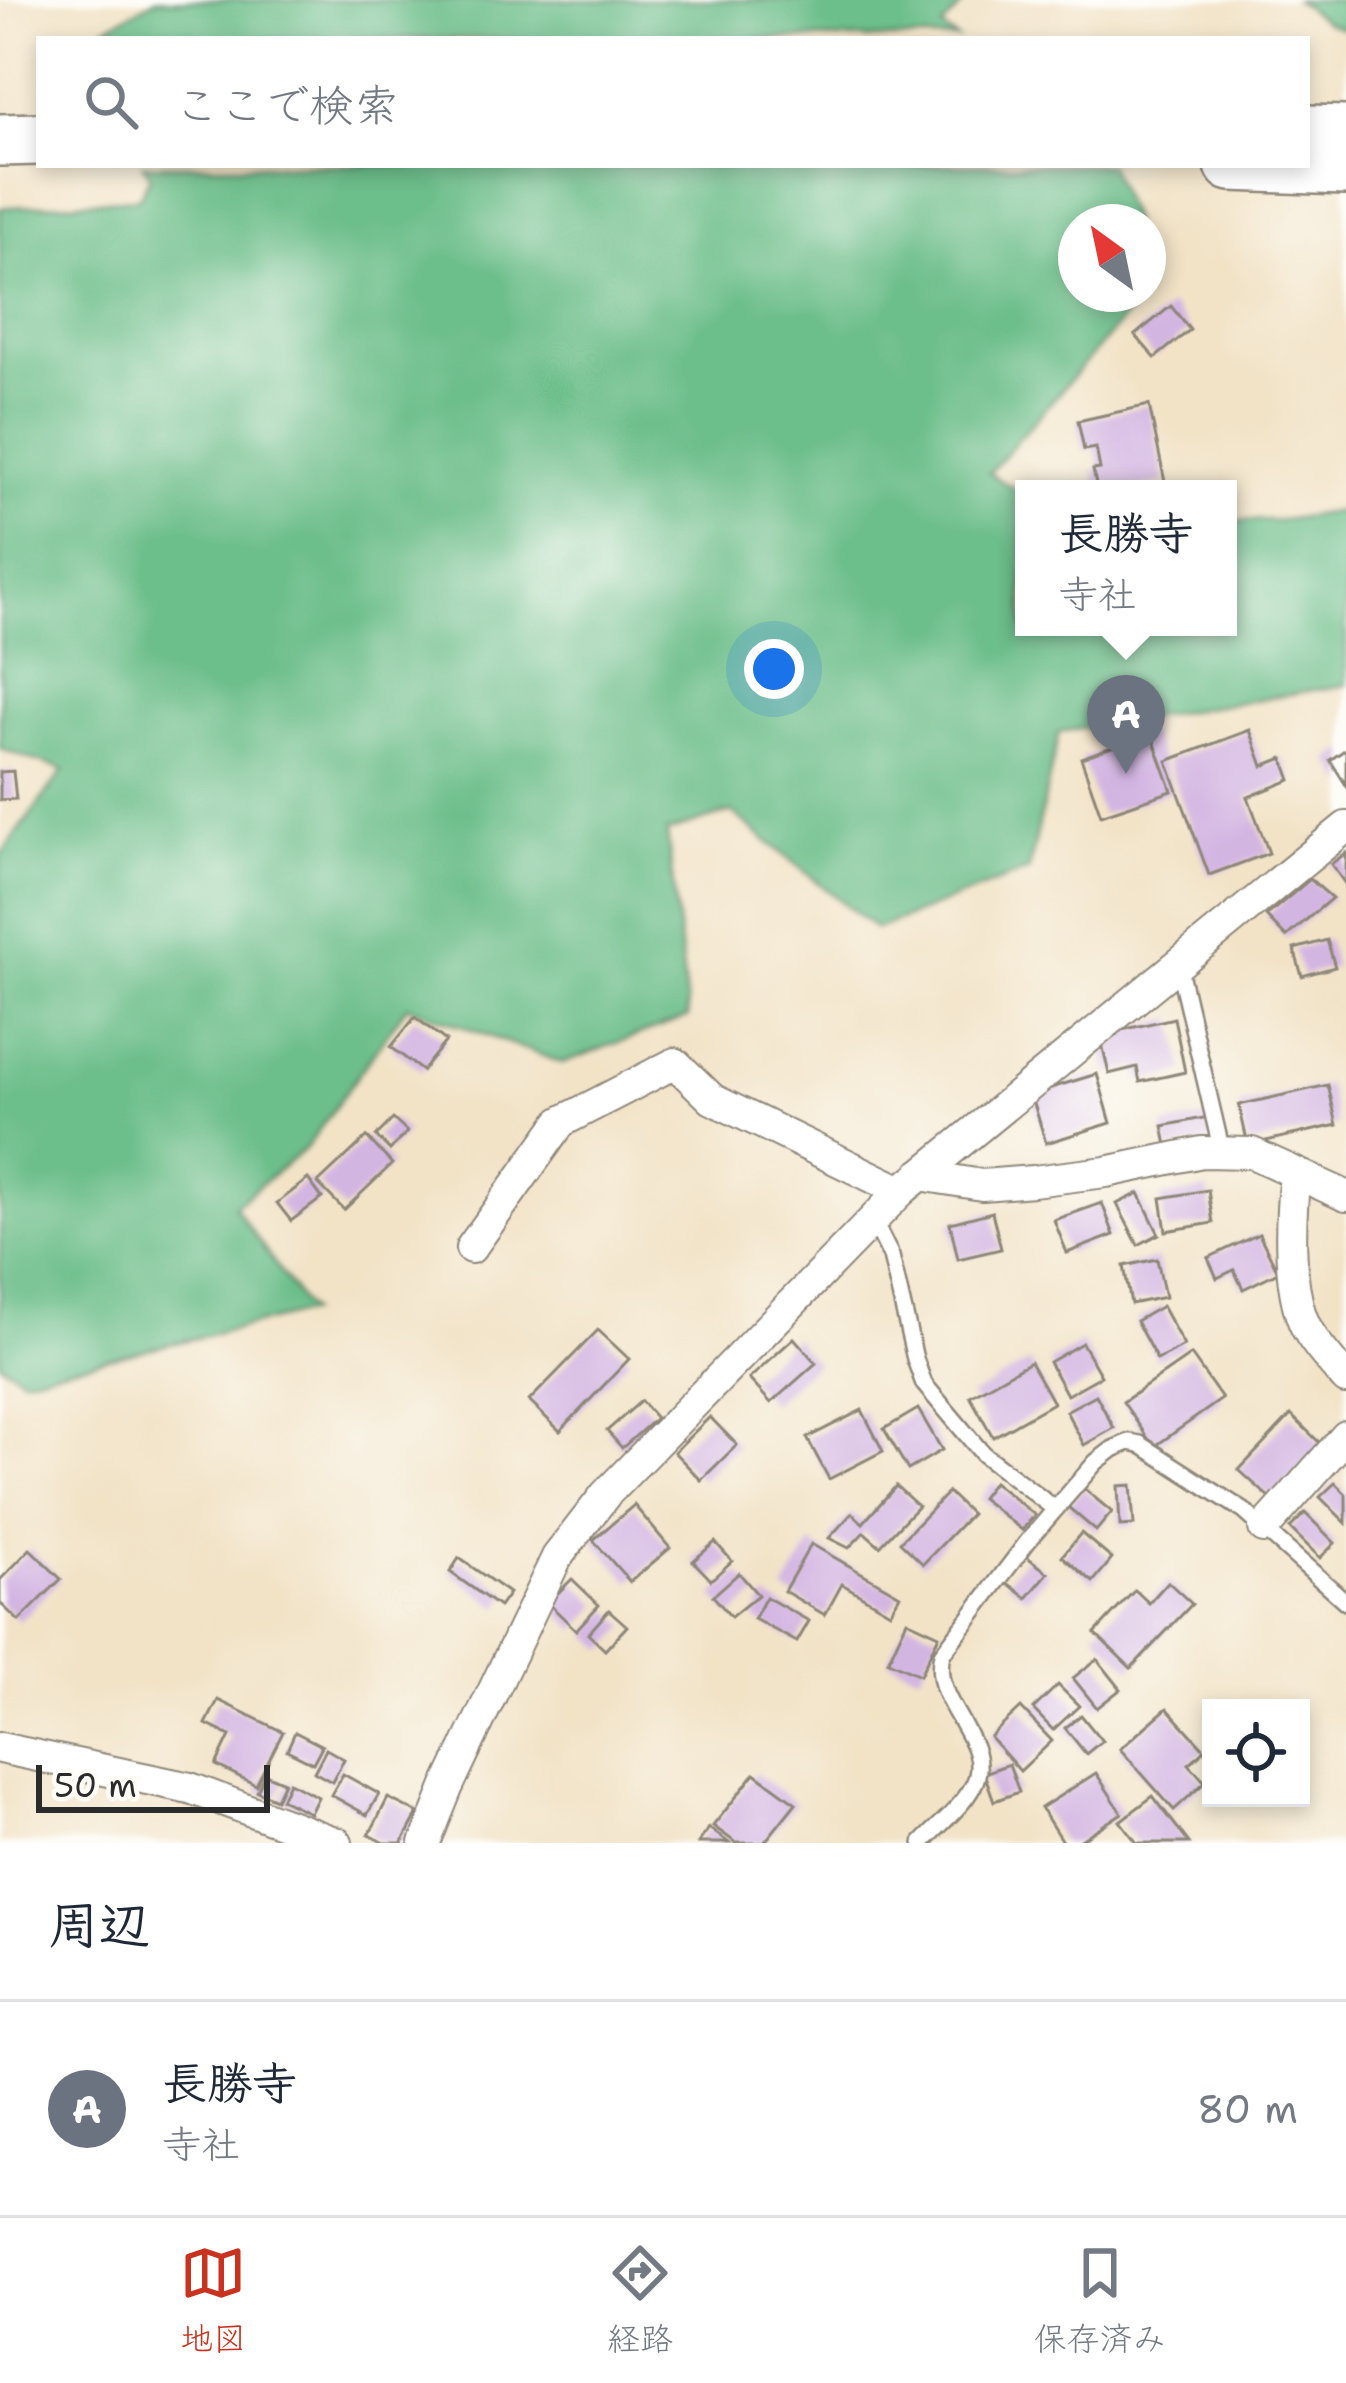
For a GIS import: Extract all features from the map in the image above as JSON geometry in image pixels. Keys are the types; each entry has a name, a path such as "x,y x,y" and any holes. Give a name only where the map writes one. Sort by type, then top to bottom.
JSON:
{"highway":[{"path":"1310,131 1346,132"},
{"path":"0,140 36,139"},
{"path":"0,160 36,160"},
{"path":"1310,168 1346,169"}],"street":[{"path":"425,1843 557,1557 606,1494 910,1183 1346,827"},
{"path":"471,1248 561,1122 675,1064 712,1100 910,1183 1033,1181 1222,1152 1252,1153 1346,1196"},
{"path":"1295,1174 1290,1217 1297,1305 1308,1332 1346,1379"},
{"path":"1264,1528 1346,1436"},
{"path":"0,1748 190,1788 337,1843"}],"lane":[{"path":"1178,964 1222,1152"},
{"path":"873,1220 891,1256 924,1384 983,1454 1055,1509"},
{"path":"922,1843 969,1792 979,1770 977,1752 941,1686 942,1654 1055,1509 1113,1449 1129,1442 1140,1444 1244,1511 1346,1602"}],"green space":[{"path":"155,0 967,0 942,27 953,36 98,36 99,31"},
{"path":"1296,0 1346,0 1346,30 1325,22"},
{"path":"145,168 1110,168 1125,204 1058,204 1058,312 1129,312 989,473 1015,489 1015,636 1237,636 1237,521 1282,520 1346,510 1346,685 1059,732 1029,870 876,929 731,812 667,832 688,1017 562,1063 407,1006 306,1148 234,1206 309,1312 23,1378 0,1363 0,856 64,770 0,749 0,208 139,198 150,176"}],"building":[{"path":"1171,306 1190,330 1155,358 1135,335"},
{"path":"1149,405 1165,480 1095,480 1093,470 1100,469 1096,448 1084,450 1078,421"},
{"path":"1250,730 1263,766 1283,758 1291,780 1248,797 1269,853 1209,875 1167,761"},
{"path":"1151,733 1172,791 1101,815 1081,758"},
{"path":"1346,749 1346,785 1330,760"},
{"path":"13,771 16,799 0,800 0,772"},
{"path":"1346,853 1346,885 1331,864"},
{"path":"1310,879 1332,898 1286,937 1266,916"},
{"path":"1327,940 1335,967 1302,976 1294,949"},
{"path":"415,1017 446,1041 422,1071 391,1047"},
{"path":"1174,1018 1185,1072 1140,1082 1137,1067 1109,1074 1100,1035"},
{"path":"1097,1074 1111,1123 1046,1143 1031,1094"},
{"path":"1328,1085 1337,1125 1248,1145 1239,1105"},
{"path":"1213,1116 1211,1142 1168,1150 1163,1126"},
{"path":"393,1119 407,1132 390,1150 376,1136"},
{"path":"367,1137 392,1164 344,1210 318,1183"},
{"path":"308,1179 322,1198 291,1221 277,1203"},
{"path":"1208,1190 1213,1223 1166,1231 1161,1198"},
{"path":"1139,1193 1159,1234 1138,1245 1117,1204"},
{"path":"1102,1203 1114,1235 1067,1253 1054,1220"},
{"path":"992,1212 1001,1249 958,1259 950,1223"},
{"path":"1259,1234 1278,1272 1243,1289 1234,1270 1217,1278 1208,1258"},
{"path":"1157,1259 1165,1297 1131,1304 1124,1266"},
{"path":"1162,1306 1184,1346 1157,1360 1136,1321"},
{"path":"598,1330 629,1359 560,1431 529,1401"},
{"path":"794,1338 816,1363 771,1403 749,1379"},
{"path":"1082,1343 1101,1376 1067,1395 1049,1362"},
{"path":"1191,1355 1222,1399 1154,1447 1123,1402"},
{"path":"1030,1362 1053,1403 993,1437 970,1396"},
{"path":"1096,1395 1114,1428 1084,1445 1066,1411"},
{"path":"641,1401 656,1418 622,1448 607,1431"},
{"path":"918,1409 942,1450 908,1470 884,1429"},
{"path":"862,1410 883,1451 829,1479 807,1438"},
{"path":"1291,1415 1322,1445 1271,1499 1239,1470"},
{"path":"710,1417 737,1445 701,1480 674,1452"},
{"path":"993,1482 1035,1515 1022,1530 981,1498"},
{"path":"1335,1483 1346,1494 1346,1523 1320,1497"},
{"path":"1131,1485 1134,1525 1120,1526 1118,1486"},
{"path":"896,1486 918,1506 880,1546 864,1532 849,1548 829,1538 852,1513 863,1523"},
{"path":"1083,1488 1112,1512 1096,1531 1068,1507"},
{"path":"948,1492 971,1514 923,1564 900,1542"},
{"path":"634,1505 670,1548 630,1582 593,1540"},
{"path":"1305,1513 1335,1543 1320,1558 1290,1528"},
{"path":"1081,1533 1112,1559 1093,1582 1062,1556"},
{"path":"715,1542 732,1561 711,1580 693,1561"},
{"path":"811,1544 900,1595 890,1612 842,1584 825,1615 784,1591"},
{"path":"30,1549 61,1579 19,1621 0,1603 0,1580"},
{"path":"1026,1556 1048,1573 1027,1598 1006,1582"},
{"path":"459,1558 509,1593 499,1607 450,1572"},
{"path":"739,1573 758,1595 731,1617 713,1596"},
{"path":"572,1579 599,1605 576,1630 548,1603"},
{"path":"1168,1582 1192,1604 1131,1668 1095,1633 1135,1590 1149,1603"},
{"path":"766,1597 809,1621 797,1642 754,1619"},
{"path":"609,1610 627,1626 605,1650 588,1634"},
{"path":"907,1620 939,1635 920,1675 888,1661"},
{"path":"1097,1659 1121,1689 1097,1708 1073,1678"},
{"path":"1058,1685 1079,1706 1053,1730 1033,1709"},
{"path":"218,1700 283,1732 256,1785 216,1765 230,1736 206,1724"},
{"path":"1021,1708 1052,1741 1020,1771 990,1737"},
{"path":"1167,1708 1202,1747 1189,1764 1202,1785 1174,1810 1120,1749"},
{"path":"1081,1715 1102,1741 1086,1754 1065,1728"},
{"path":"295,1732 322,1746 313,1763 287,1750"},
{"path":"326,1749 344,1759 332,1782 314,1772"},
{"path":"1009,1764 1019,1792 994,1801 984,1773"},
{"path":"755,1773 796,1803 764,1843 736,1843 713,1826"},
{"path":"1096,1773 1122,1813 1076,1843 1063,1843 1041,1808"},
{"path":"265,1774 284,1782 276,1799 257,1791"},
{"path":"343,1774 379,1794 367,1815 331,1795"},
{"path":"289,1782 318,1797 310,1813 281,1799"},
{"path":"1153,1796 1189,1843 1137,1843 1120,1821"},
{"path":"388,1798 418,1813 402,1843 385,1843 369,1835"},
{"path":"709,1828 729,1843 698,1843"}],"place":[{"name":"長勝寺","path":"1126,774"}]}
